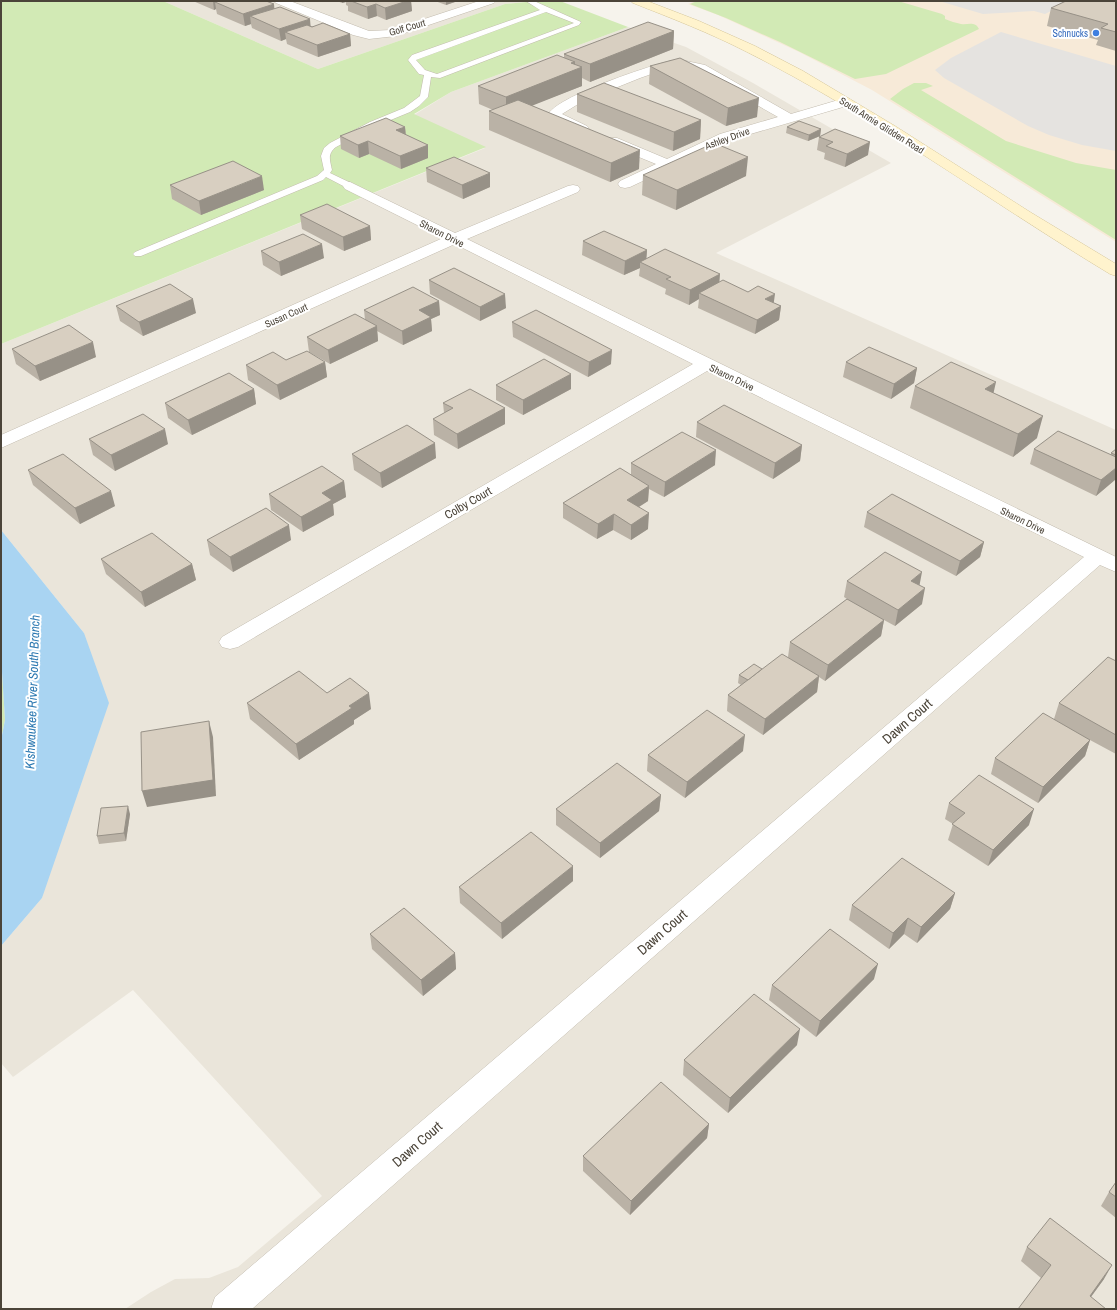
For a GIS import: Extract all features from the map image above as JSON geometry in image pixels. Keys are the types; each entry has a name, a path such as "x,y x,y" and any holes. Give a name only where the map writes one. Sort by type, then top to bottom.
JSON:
{"main road":[{"name":"South Annie Glidden Road","path":"637,1 681,18 751,49 845,102 913,143 1062,240 1116,271"}],"street":[{"name":"Golf Court","path":"280,1 357,32 369,35 392,33 490,1"},
{"path":"668,164 558,118 555,115 556,112 569,103 627,79 664,66 686,64 700,68 789,118"},
{"name":"Ashley Drive","path":"625,184 725,137 845,102"},
{"name":"Sharon Drive","path":"350,186 454,240 1107,561"},
{"name":"Susan Court","path":"1,442 572,189"},
{"name":"Colby Court","path":"230,642 706,364"},
{"name":"Dawn Court","path":"227,1309 1107,561"}],"lane":[{"path":"529,1 546,10 578,22 577,24 437,76 427,75 422,72 412,60 546,10"},
{"path":"138,254 320,178 326,174 328,170 325,156 327,150 333,145 373,124 407,110 416,104 424,97 427,75"},
{"path":"326,174 350,186"}],"shaded area":[{"path":"163,1 537,1 505,4 318,69"},
{"path":"695,1 1116,1 1116,242 872,90 799,52 718,15 688,4"},
{"path":"939,1 1071,1 1045,14 1034,11 983,14"},
{"path":"628,27 686,47 753,83 891,163 716,253 1116,430 1116,1309 125,1309 151,1292 175,1279 209,1278 238,1267 322,1196 133,990 13,1077 1,1063 1,946 42,898 84,633 1,530 1,344 485,148 414,115 451,92"},
{"path":"1001,32 1116,66 1116,151 1082,145 1049,135 1028,126 944,78 935,70 951,58"}],"green space":[{"path":"1,1 163,1 318,69 505,4 537,1 560,1 628,27 451,92 414,114 486,147 1,344"},
{"path":"697,1 898,1 942,14 945,16 945,19 953,22 973,24 979,29 886,74 855,79 780,42 690,4"},
{"path":"914,83 926,83 933,86 921,90 1006,141 1076,163 1116,170 1116,240 890,99"},
{"path":"1,656 5,720 1,740"}],"water":[{"name":"Kishwaukee River South Branch","path":"1,530 84,633 109,703 42,898 1,946 1,740 5,720 1,656"}],"building":[{"path":"266,1 274,4 243,14 215,2"},
{"path":"351,1 407,1 385,8 376,4 367,7"},
{"path":"1066,1 1116,1 1116,32 1101,28 1108,24 1051,8"},
{"path":"280,7 310,19 279,29 250,16"},
{"path":"648,22 674,31 590,64 564,54"},
{"path":"323,23 350,34 317,45 285,32 307,25 312,27"},
{"path":"557,55 575,62 571,63 582,67 506,97 478,86"},
{"path":"680,58 759,98 728,108 650,66"},
{"path":"604,83 701,120 674,132 577,94"},
{"path":"518,100 640,150 611,163 489,111"},
{"path":"386,118 405,127 396,130 428,145 400,156 368,141 358,145 340,136"},
{"path":"799,121 821,129 809,135 787,127"},
{"path":"835,129 870,142 847,154 826,146 833,142 819,137"},
{"path":"714,143 748,157 677,190 643,175"},
{"path":"454,157 490,173 462,185 426,168"},
{"path":"233,161 262,176 199,201 170,185"},
{"path":"327,204 370,226 343,237 300,215"},
{"path":"604,231 647,250 625,261 583,241"},
{"path":"303,234 322,244 279,262 261,251"},
{"path":"665,249 720,274 690,290 666,279 671,277 640,262"},
{"path":"454,268 505,294 480,307 429,280"},
{"path":"723,280 748,292 758,286 775,294 765,299 781,306 757,320 699,293"},
{"path":"170,284 193,299 139,322 116,306"},
{"path":"413,287 439,301 419,310 431,317 402,331 364,310"},
{"path":"536,310 612,350 589,362 512,322"},
{"path":"355,314 377,326 328,350 307,337"},
{"path":"69,325 93,342 35,366 12,349"},
{"path":"869,347 917,368 894,384 846,362"},
{"path":"307,351 325,362 277,385 246,365 273,352 286,360"},
{"path":"544,359 571,374 523,400 496,385"},
{"path":"951,362 996,382 985,389 1043,416 1018,434 915,386"},
{"path":"229,373 254,389 188,420 165,403"},
{"path":"470,389 505,408 457,434 433,419 453,408 443,403"},
{"path":"724,405 802,445 775,463 697,422"},
{"path":"143,414 165,429 111,455 89,439"},
{"path":"407,425 435,443 380,473 352,454"},
{"path":"1058,431 1116,457 1116,468 1101,480 1034,449"},
{"path":"682,432 716,450 665,482 631,463"},
{"path":"1116,449 1116,455 1111,453"},
{"path":"63,454 111,491 75,508 28,470"},
{"path":"322,466 344,481 322,493 332,500 301,517 269,494"},
{"path":"620,468 649,486 627,500 649,513 631,525 614,514 598,524 563,503"},
{"path":"892,494 984,542 960,561 867,512"},
{"path":"266,508 289,525 230,557 207,540"},
{"path":"152,533 192,564 141,592 101,559"},
{"path":"885,552 922,572 911,581 925,588 898,610 847,581"},
{"path":"847,599 884,620 828,665 790,642"},
{"path":"782,654 819,676 765,719 728,695"},
{"path":"1108,657 1116,661 1116,735 1059,703"},
{"path":"754,664 762,669 748,680 739,675"},
{"path":"299,671 327,693 350,678 369,693 349,706 352,708 296,744 247,703"},
{"path":"707,710 745,735 687,782 648,755"},
{"path":"1043,713 1090,740 1043,787 995,758"},
{"path":"209,721 213,780 142,791 141,732"},
{"path":"617,763 661,795 600,843 556,809"},
{"path":"979,775 1034,809 993,850 952,824 965,813 949,803"},
{"path":"128,806 124,833 97,836 101,808"},
{"path":"531,832 573,866 501,923 459,887"},
{"path":"902,858 955,893 921,927 908,918 893,933 852,905"},
{"path":"404,908 455,953 421,980 370,934"},
{"path":"830,929 878,964 820,1021 772,985"},
{"path":"754,994 800,1029 730,1098 684,1060"},
{"path":"661,1082 709,1124 631,1201 583,1156"},
{"path":"1116,1182 1116,1197 1109,1192"},
{"path":"1050,1218 1112,1265 1090,1296 1106,1309 1018,1309 1051,1265 1027,1247"}],"place":[{"name":"Schnucks","path":"1096,33"}]}
